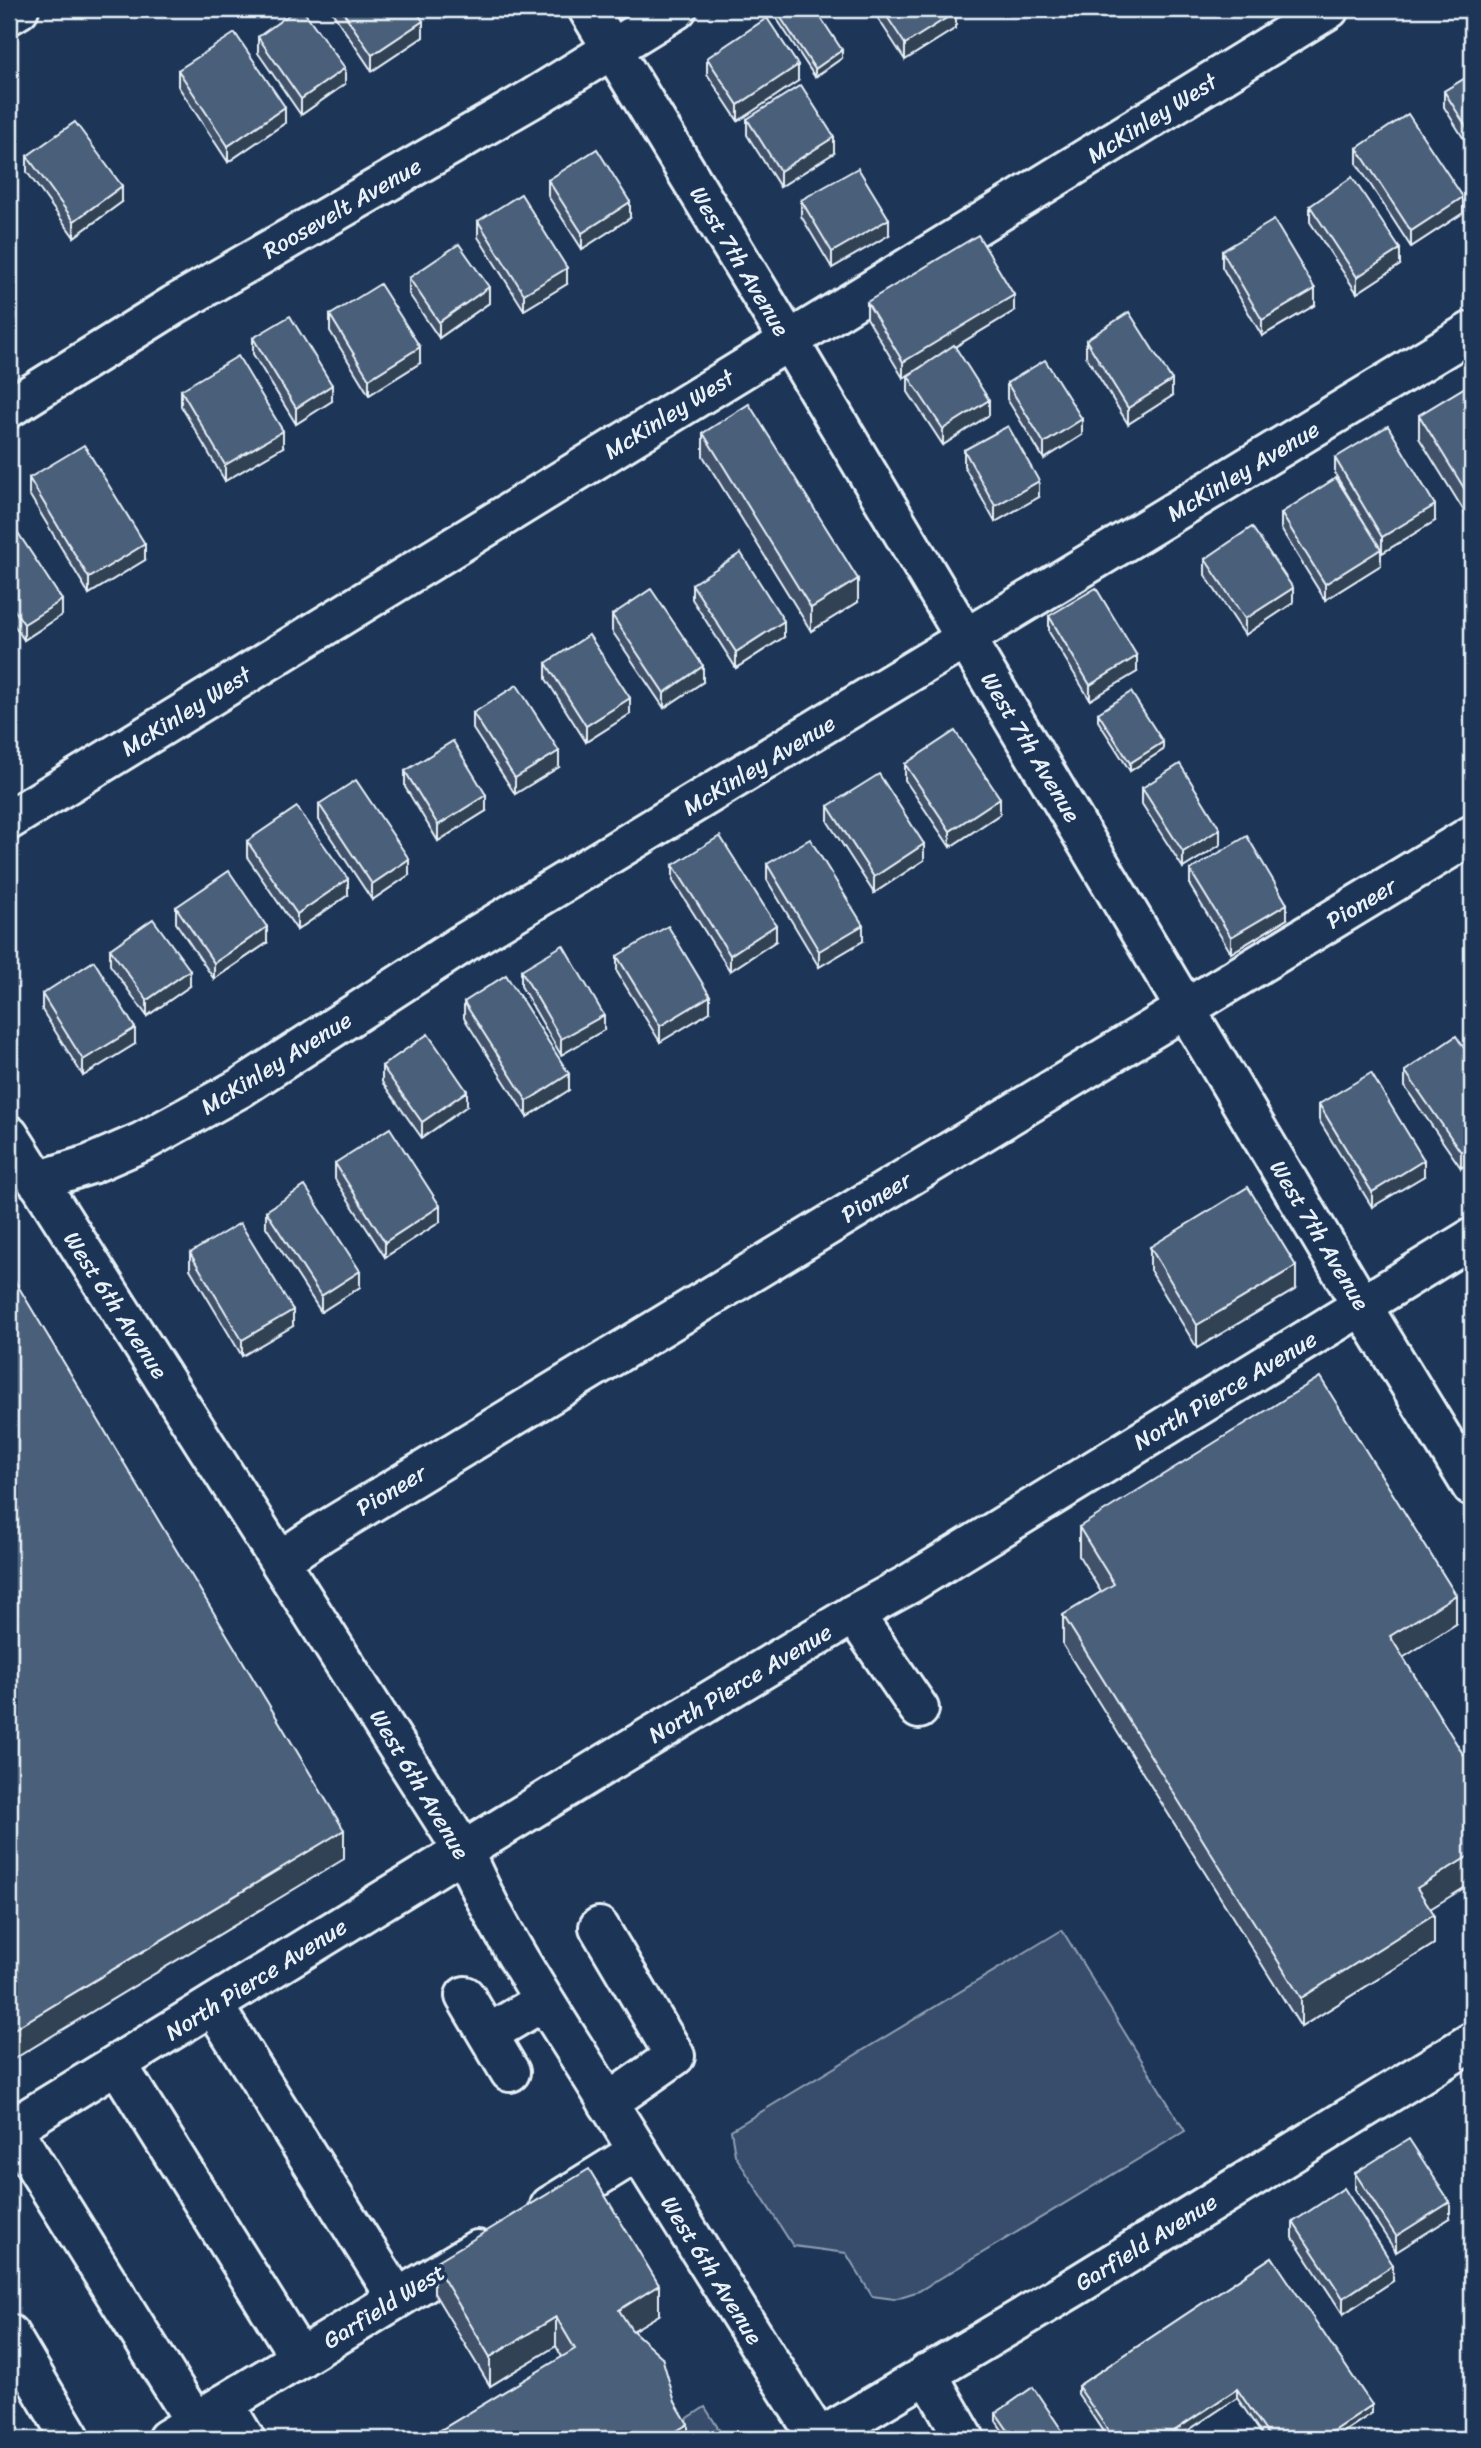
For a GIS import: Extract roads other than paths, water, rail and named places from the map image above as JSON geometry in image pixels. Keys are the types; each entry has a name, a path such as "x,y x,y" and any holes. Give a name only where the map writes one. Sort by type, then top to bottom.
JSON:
{"street":[{"path":"9,15 19,9"},
{"name":"West 7th Avenue","path":"588,9 1472,1487"},
{"name":"Roosevelt Avenue","path":"9,408 174,305 521,105 677,9"},
{"name":"McKinley West","path":"9,820 1329,9"},
{"name":"McKinley Avenue","path":"37,1181 91,1164 142,1142 240,1088 462,944 967,640 1472,331"},
{"name":"Pioneer","path":"281,1560 321,1533 1472,835"},
{"name":"West 6th Avenue","path":"9,1135 464,1852 483,1898 544,2001 819,2439"},
{"name":"North Pierce Avenue","path":"10,2129 854,1614 909,1584 1472,1238"},
{"path":"854,1614 919,1709"},
{"path":"599,1927 675,2056 608,2103"},
{"path":"465,1996 510,2072"},
{"path":"488,2034 544,2001"},
{"path":"213,2005 397,2298"},
{"name":"Garfield Avenue","path":"819,2439 1074,2287 1472,2042"},
{"path":"117,2064 300,2358"},
{"path":"10,2129 195,2422 245,2439"},
{"name":"Garfield West","path":"195,2422 637,2152"},
{"path":"9,2334 71,2439"},
{"path":"927,2373 965,2439"}]}
